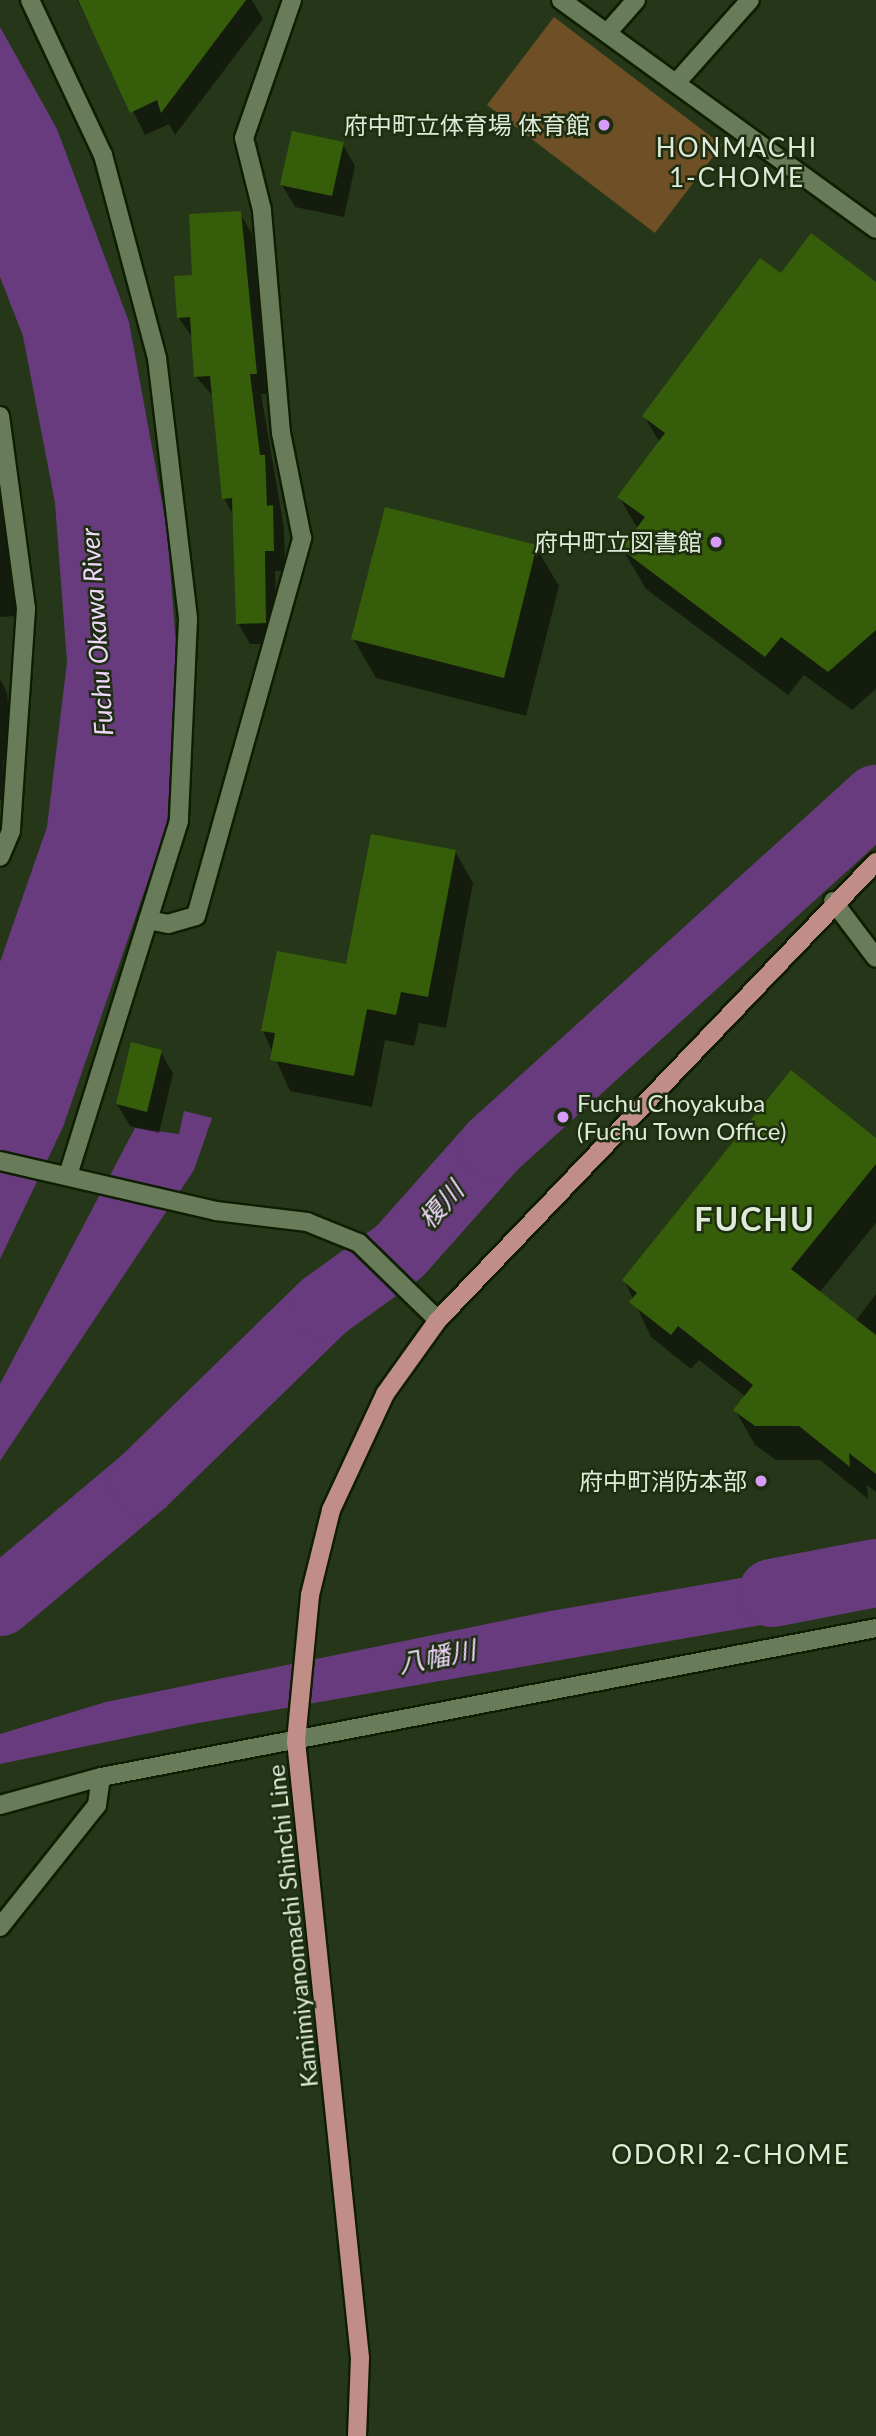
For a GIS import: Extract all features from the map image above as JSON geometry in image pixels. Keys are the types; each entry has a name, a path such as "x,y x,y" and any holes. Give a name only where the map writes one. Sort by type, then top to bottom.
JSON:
{"main road":[{"name":"Kamimiyanomachi Shinchi Line","path":"357,2436 360,2358 296,1741 310,1595 331,1510 385,1394 438,1320 833,901 876,862"}],"street":[{"path":"30,0 103,155 157,358 188,619 179,821 148,920 60,1174"},
{"path":"148,920 168,924 196,915 302,538 281,433 262,210 244,138 292,0"},
{"path":"561,0 876,229"},
{"path":"607,33 636,0"},
{"path":"676,83 750,0"},
{"path":"0,416 26,609 11,831 0,857"},
{"path":"833,901 876,958"},
{"path":"0,1161 216,1211 307,1222 359,1243 438,1320"},
{"path":"0,1805 101,1777 876,1628"},
{"path":"0,1927 97,1805 101,1777"}],"shaded area":[{"name":"府中町立体育場 体育館","path":"554,17 722,145 655,233 487,105"}],"water":[{"name":"Fuchu Okawa River","path":"0,27 57,129 129,322 167,529 177,658 167,826 63,1127 0,1259 0,962 47,827 67,662 55,503 23,336 0,277"},
{"path":"184,1111 212,1118 194,1170 0,1461 0,1384 135,1128 179,1134"},
{"path":"87,1516 111,1533 0,1622 0,1589"},
{"path":"862,1557 871,1606 193,1724 0,1764 0,1734 106,1702 545,1612"}],"building":[{"path":"78,0 246,0 161,113 157,100 130,113"},
{"path":"292,131 344,142 332,196 280,185"},
{"path":"241,211 257,374 250,374 260,455 265,455 267,506 273,505 274,551 265,551 266,623 236,624 232,498 222,499 210,376 194,377 190,317 177,318 174,276 192,275 189,214"},
{"path":"811,233 876,282 876,630 828,672 781,637 765,657 621,549 645,517 617,497 665,433 642,416 760,258 781,273"},
{"path":"385,507 537,545 504,678 351,639"},
{"path":"371,834 456,850 428,997 401,992 396,1015 367,1009 354,1076 270,1060 275,1033 261,1031 277,951 346,964"},
{"path":"131,1042 162,1050 147,1112 116,1104"},
{"path":"791,1070 876,1138 876,1164 791,1269 876,1335 876,1474 849,1453 850,1467 799,1426 755,1426 733,1410 753,1385 678,1326 671,1335 629,1302 637,1293 622,1280"}],"waterway":[{"name":"榎川","path":"0,1602 144,1481 324,1306 399,1252 493,1146 876,799"},
{"name":"八幡川","path":"772,1593 876,1573"}],"place":[{"name":"府中町立体育場 体育館","path":"604,125"},
{"name":"府中町立図書館","path":"716,542"},
{"name":"Fuchu Choyakuba (Fuchu Town Office)","path":"563,1117"},
{"name":"府中町消防本部","path":"761,1481"}],"district":[{"name":"HONMACHI 1-CHOME","path":"737,163"},
{"name":"FUCHU","path":"755,1219"},
{"name":"ODORI 2-CHOME","path":"731,2155"}]}
